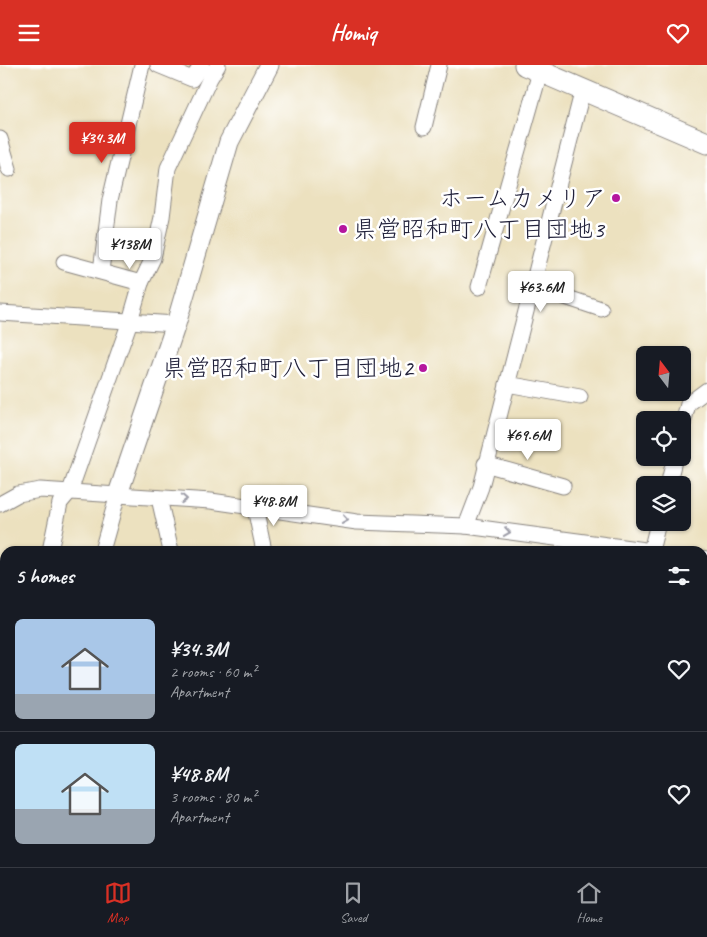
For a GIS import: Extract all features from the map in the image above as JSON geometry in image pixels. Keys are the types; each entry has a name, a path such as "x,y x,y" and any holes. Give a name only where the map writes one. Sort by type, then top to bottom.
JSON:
{"main road":[{"path":"532,68 707,143"}],"street":[{"path":"101,271 110,200 142,65"},
{"path":"158,65 192,79 202,65"},
{"path":"51,546 60,503 70,491 130,321 141,283 153,258 162,217 168,168 210,78 218,65"},
{"path":"103,546 118,495 176,324 229,142 269,65"},
{"path":"424,127 439,65"},
{"path":"479,287 532,68"},
{"path":"466,527 481,487 485,465 583,89"},
{"path":"0,139 9,169"},
{"path":"64,262 141,283"},
{"path":"532,286 601,309"},
{"path":"0,313 176,324"},
{"path":"507,384 580,397"},
{"path":"686,411 688,405 707,390"},
{"path":"485,465 563,486"},
{"path":"0,503 18,494 40,490 70,491 211,501 357,522 466,527 613,546"},
{"path":"159,498 170,546"},
{"path":"255,508 263,546"},
{"path":"653,546 656,531"}],"place":[{"name":"ホームカメリア","path":"616,198"},
{"name":"県営昭和町八丁目団地3","path":"343,229"},
{"name":"県営昭和町八丁目団地2","path":"423,368"}]}
